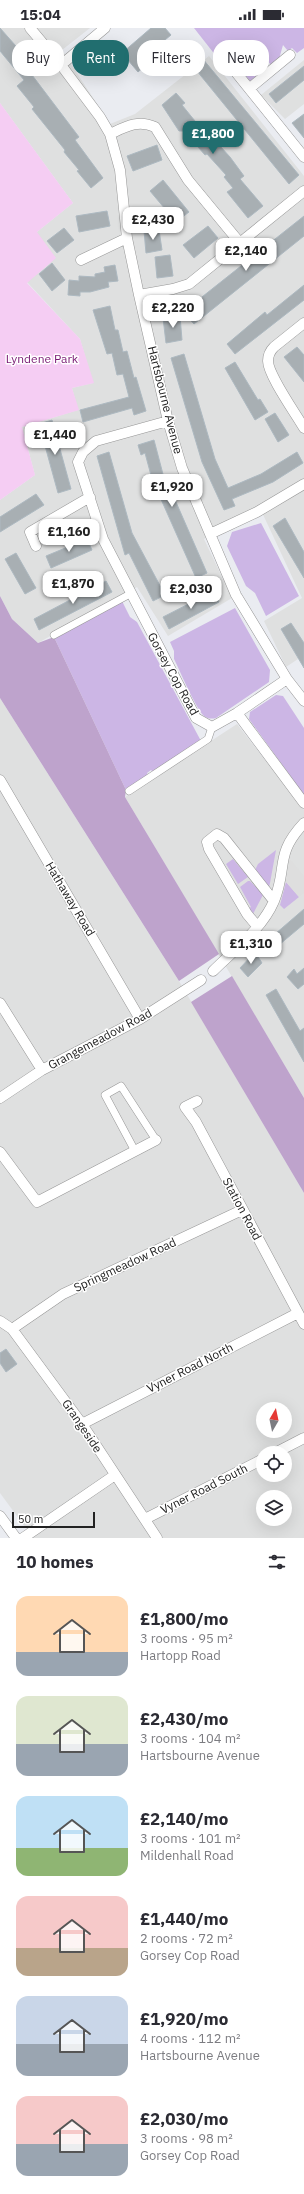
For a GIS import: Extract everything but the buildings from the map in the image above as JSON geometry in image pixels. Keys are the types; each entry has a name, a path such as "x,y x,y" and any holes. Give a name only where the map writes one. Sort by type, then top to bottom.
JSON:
{"street":[{"name":"Hartsbourne Avenue","path":"30,28 40,40"},
{"path":"64,62 105,28"},
{"path":"250,88 290,55"},
{"name":"Hartsbourne Avenue","path":"64,69 100,117 110,134 120,170 127,238 139,295 168,421 182,468 236,595 288,679 304,701"},
{"path":"240,76 250,88 253,95 304,157"},
{"path":"110,134 135,123 146,123 155,127 188,180 240,243"},
{"path":"139,295 173,289 189,284 304,191"},
{"path":"81,260 127,238"},
{"path":"304,323 270,351 268,360 270,372 304,428"},
{"name":"Gorsey Cop Road","path":"168,421 96,441 83,452 78,462 103,539 130,594 196,718 212,727"},
{"path":"210,534 257,512 304,484"},
{"path":"36,546 30,532 90,497"},
{"path":"54,635 130,594"},
{"path":"129,791 208,739 212,727 237,713 288,679"},
{"path":"237,713 304,803"},
{"name":"Hathaway Road","path":"0,780 140,1019"},
{"path":"213,971 266,916 274,901 285,849 293,834 304,823"},
{"path":"257,926 247,914 208,849 207,842 209,838 217,834 224,838 274,901"},
{"name":"Grangemeadow Road","path":"0,1098 42,1070 140,1019 201,980"},
{"path":"0,1003 42,1070"},
{"path":"0,1152 37,1202 135,1151 156,1140 121,1086 105,1095 135,1151"},
{"name":"Station Road","path":"197,1100 185,1106 196,1122 304,1324"},
{"name":"Springmeadow Road","path":"12,1329 64,1294 242,1210"},
{"name":"Vyner Road North","path":"82,1424 298,1313"},
{"name":"Grangeside","path":"0,1321 12,1329 82,1424 114,1475 157,1538"},
{"path":"289,1446 304,1438"},
{"name":"Vyner Road South","path":"145,1519 256,1463"},
{"path":"23,1538 114,1475"},
{"path":"0,1516 16,1538"}],"shaded area":[{"path":"0,28 90,28 75,40 72,40 72,42 64,48 64,40 12,40 12,76 64,76 64,53 72,65 72,76 79,76 110,124 135,114 183,76 205,76 205,59 209,56 213,61 213,76 225,76 304,176 304,655 286,667 264,621 302,598 259,506 204,539 232,598 168,636 137,587 38,643 12,619 0,596 0,500 35,475 22,427 78,410 72,388 93,383 80,339 27,282 37,232 73,203 0,103"},
{"path":"194,28 304,28 304,48 297,53 292,48 288,51 283,45 279,59 271,65 269,63 269,40 213,40 213,52 205,40"},
{"path":"304,60 304,104 285,119 261,95"},
{"path":"246,76 256,77 250,81"},
{"path":"261,523 299,596 266,616 255,593 246,586 227,546 232,532"},
{"path":"0,596 12,619 38,643 54,637 126,790 125,797 219,954 179,981 0,698"},
{"path":"122,601 130,617 137,622 201,741 154,773 151,770 147,773 149,776 138,781 126,790 54,637"},
{"path":"235,608 270,670 269,682 216,718 212,719 204,716 193,698 174,659 174,651 170,642"},
{"path":"276,695 283,696 304,728 304,795 249,719 250,712"},
{"path":"0,698 179,981 304,1193 304,1538 33,1538 0,1493"},
{"path":"237,724 304,810 304,1098 125,797"},
{"path":"276,850 269,887 255,870 258,864"},
{"path":"233,859 248,877 238,884 226,864"},
{"path":"289,860 291,860 304,876 304,893 299,897 286,882"},
{"path":"250,881 259,890 262,888 264,893 253,914 248,909 251,907 240,887"},
{"path":"286,882 299,897 284,909 280,905"},
{"path":"232,976 304,1098 304,1193 191,1002"}],"green space":[{"name":"Lyndene Park","path":"0,103 73,203 37,232 56,258 27,283 80,339 94,383 72,388 79,410 22,427 35,475 0,500"}]}
